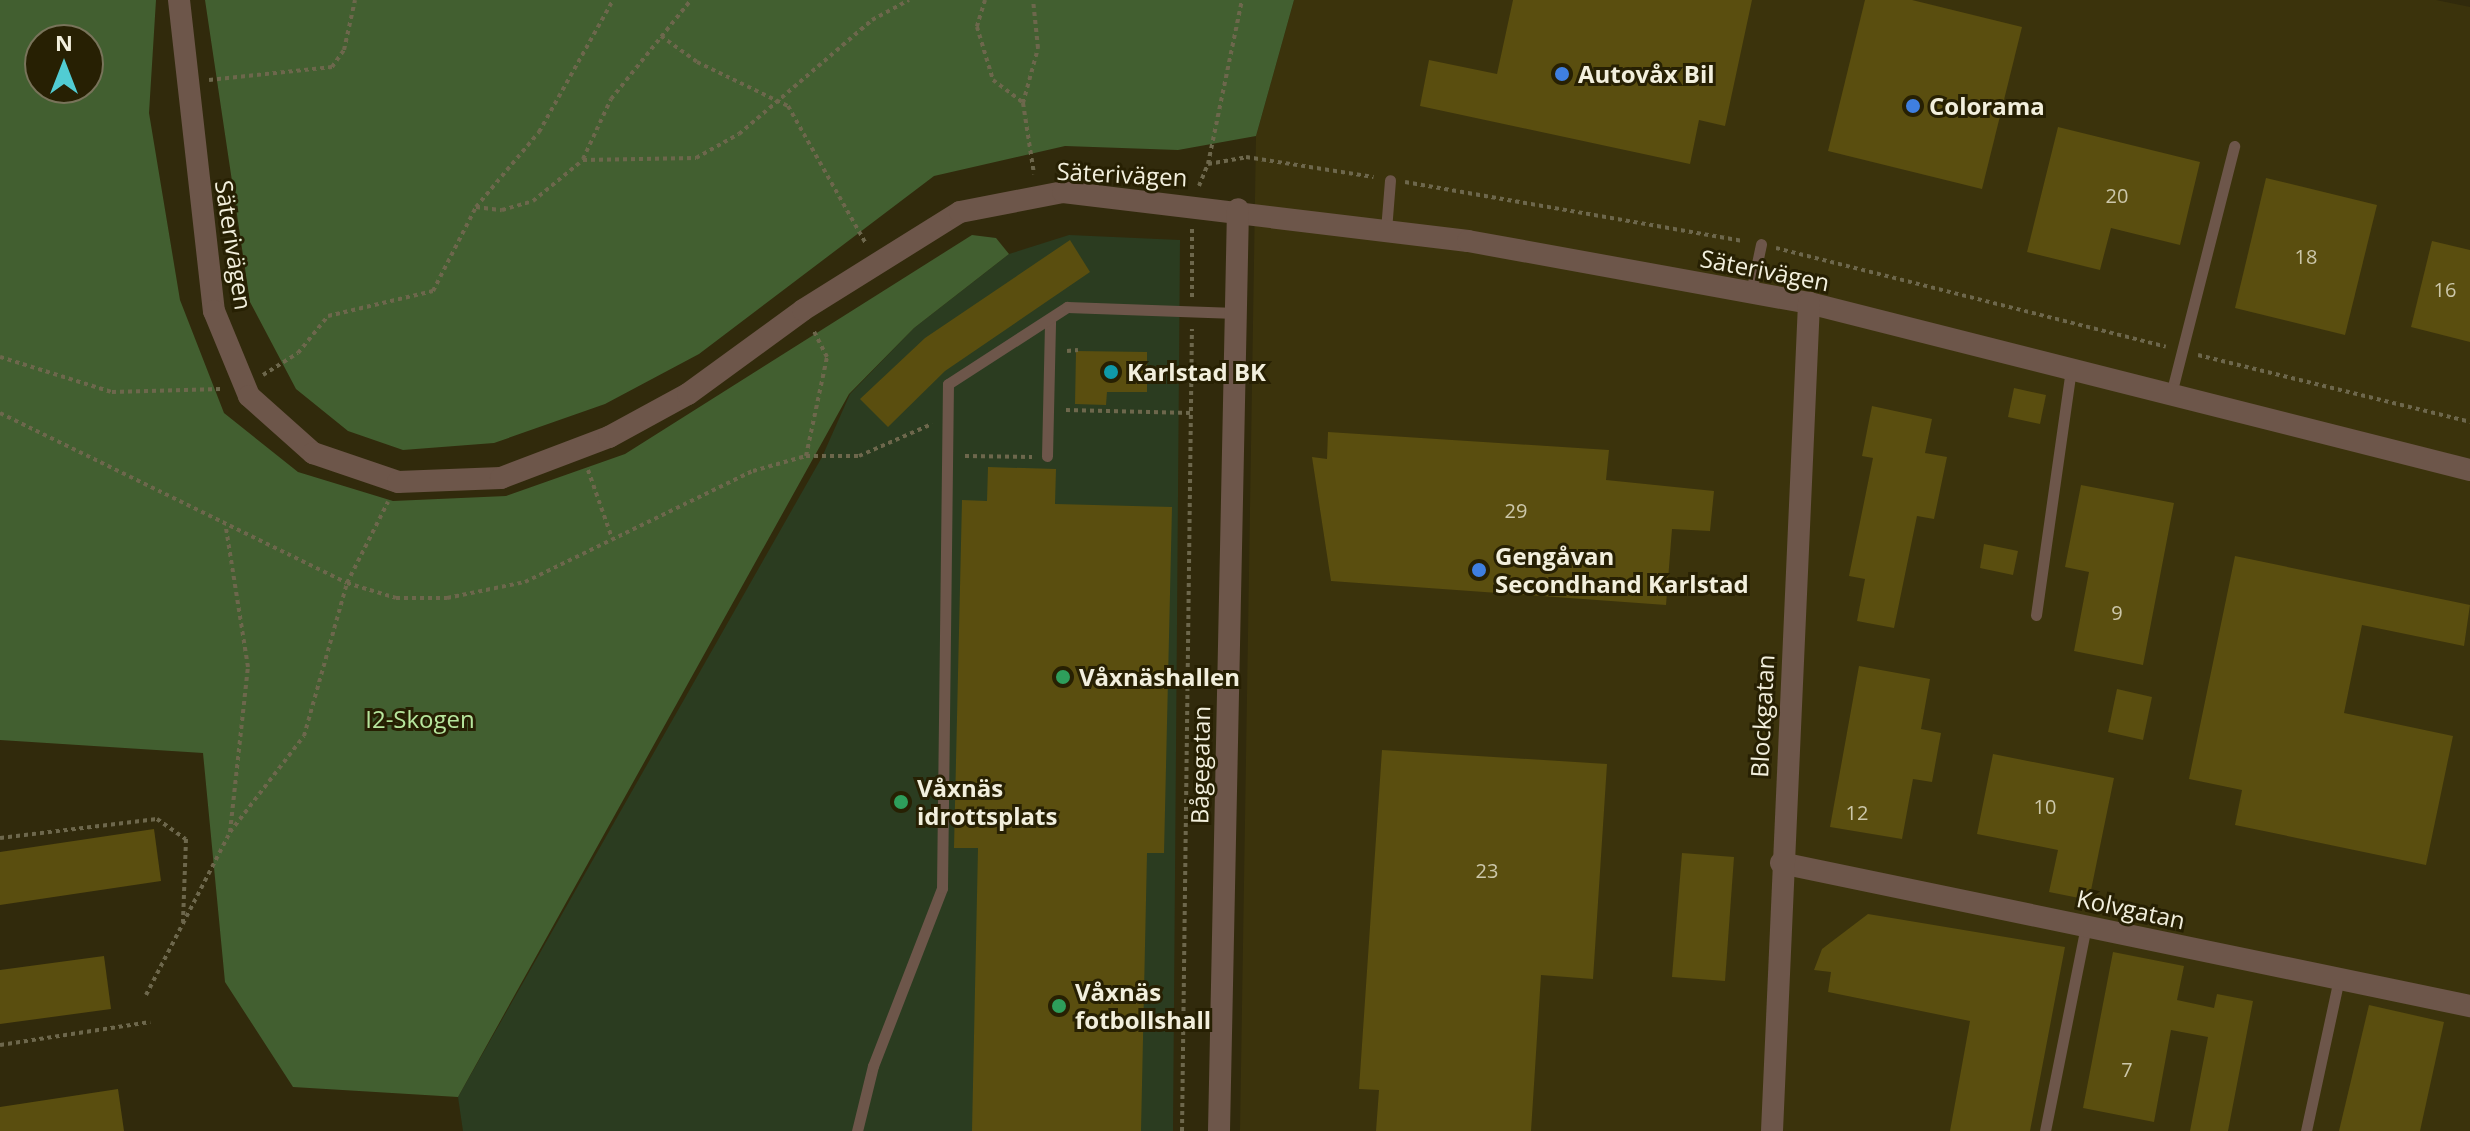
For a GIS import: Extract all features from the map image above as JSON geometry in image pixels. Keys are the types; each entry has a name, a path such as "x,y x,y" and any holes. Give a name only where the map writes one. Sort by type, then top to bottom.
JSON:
{"street":[{"name":"Säterivägen","path":"179,0 214,311 245,386 313,453 398,482 501,478 586,446 688,394 878,263 960,212 1038,197 1192,203 1238,209 1386,230 1809,303 2470,470"},
{"name":"Bågegatan","path":"1219,1131 1238,209"},
{"name":"Blockgatan","path":"1772,1131 1781,863 1809,303"},
{"name":"Kolvgatan","path":"1781,863 2470,1006"}],"lane":[{"path":"2171,394 2234,146"},
{"path":"1386,230 1390,180"},
{"path":"1751,292 1761,244"},
{"path":"857,1131 873,1066 942,888 944,418 948,384 958,371 1079,305 1236,313"},
{"path":"1047,456 1050,319"},
{"path":"2036,615 2071,369"},
{"path":"2045,1131 2086,926"},
{"path":"2306,1131 2339,978"}],"path":[{"path":"186,83 332,67 344,50 355,0"},
{"path":"0,357 112,392 184,394 245,386 298,353 328,316 433,291 476,207 539,132 613,0"},
{"path":"476,207 502,210 533,201 583,160 611,99 691,0"},
{"path":"583,160 696,158 780,98 872,20 909,0"},
{"path":"985,0 977,27 993,80 1023,103"},
{"path":"1033,0 1038,48 1023,103 1038,197"},
{"path":"1182,1131 1192,203 1208,164 1242,0"},
{"path":"661,36 721,75 780,98 878,263"},
{"path":"1208,164 1246,157 1761,244 2470,422"},
{"path":"1048,410 1191,413"},
{"path":"806,456 859,456 944,418"},
{"path":"586,446 590,491 612,538"},
{"path":"946,455 1047,456"},
{"path":"146,995 230,832 304,736 347,583 398,482"},
{"path":"226,528 248,667 230,832"},
{"path":"0,838 157,819 186,839 183,924"},
{"path":"0,1045 150,1022"}],"shaded area":[{"path":"1294,0 2436,0 2470,7 2470,1131 1240,1131 1256,136"}],"green space":[{"name":"I2-Skogen","path":"0,0 156,0 149,113 180,300 224,413 298,472 393,501 506,496 625,454 972,235 996,238 1009,254 914,328 849,394 458,1097 293,1087 225,982 203,753 0,740"},
{"path":"205,0 1294,0 1256,136 1178,150 1065,146 934,176 699,354 605,404 494,443 403,450 348,431 296,389 250,302"},
{"name":"Våxnäs idrottsplats","path":"1069,235 1180,240 1173,1131 463,1131 458,1097 822,457 850,394 914,328 1009,254"}],"building":[{"path":"1513,0 1752,0 1725,126 1699,120 1690,164 1420,106 1429,60 1497,74"},
{"path":"1865,0 1912,0 2022,27 1982,189 1828,151"},
{"path":"2058,127 2200,162 2180,245 2111,228 2100,270 2027,252"},
{"path":"2266,178 2377,205 2345,335 2235,308"},
{"path":"1070,240 1090,272 945,371 888,427 860,399 925,338"},
{"path":"2432,241 2470,250 2470,342 2411,327"},
{"name":"Karlstad BK","path":"1076,351 1147,352 1147,392 1107,392 1106,405 1075,404"},
{"path":"2014,388 2046,395 2040,424 2008,417"},
{"path":"1872,406 1932,419 1925,453 1947,457 1934,519 1917,516 1894,628 1857,621 1865,579 1849,576 1873,458 1862,456"},
{"path":"1328,432 1609,450 1606,480 1714,491 1710,531 1672,529 1666,605 1331,581 1312,457 1327,459"},
{"name":"Våxnäshallen","path":"988,467 1056,469 1055,504 1172,507 1164,853 1147,853 1141,1131 972,1131 978,848 954,848 962,500 987,501"},
{"path":"2081,485 2174,503 2143,665 2074,651 2089,572 2065,567"},
{"path":"1984,544 2018,551 2013,575 1980,568"},
{"path":"2235,556 2470,605 2464,646 2362,625 2344,713 2453,736 2426,865 2235,825 2242,790 2189,779"},
{"path":"1859,666 1930,679 1921,729 1941,733 1932,782 1913,779 1902,839 1830,827"},
{"path":"2117,689 2152,697 2143,740 2108,732"},
{"path":"1382,750 1607,764 1593,979 1541,975 1531,1131 1376,1131 1379,1090 1359,1089"},
{"path":"1993,754 2114,778 2089,900 2049,892 2058,850 1977,834"},
{"path":"154,829 161,881 0,905 0,852"},
{"path":"1682,853 1734,857 1725,981 1672,977"},
{"path":"1868,914 2065,947 2030,1131 1950,1131 1970,1021 1828,992 1831,972 1814,970 1822,949"},
{"path":"2113,952 2184,966 2177,1000 2214,1008 2217,994 2253,1001 2228,1131 2190,1131 2208,1037 2171,1030 2154,1122 2083,1108"},
{"path":"104,956 111,1009 0,1024 0,970"},
{"path":"2369,1005 2444,1022 2420,1131 2339,1131"},
{"path":"118,1089 124,1131 0,1131 0,1107"}],"place":[{"name":"Autovåx Bil","path":"1562,74"},
{"name":"Colorama","path":"1913,106"},
{"name":"Karlstad BK","path":"1111,372"},
{"name":"Gengåvan Secondhand Karlstad","path":"1479,570"},
{"name":"Våxnäshallen","path":"1063,677"},
{"name":"Våxnäs idrottsplats","path":"901,802"},
{"name":"Våxnäs fotbollshall","path":"1059,1006"}]}
